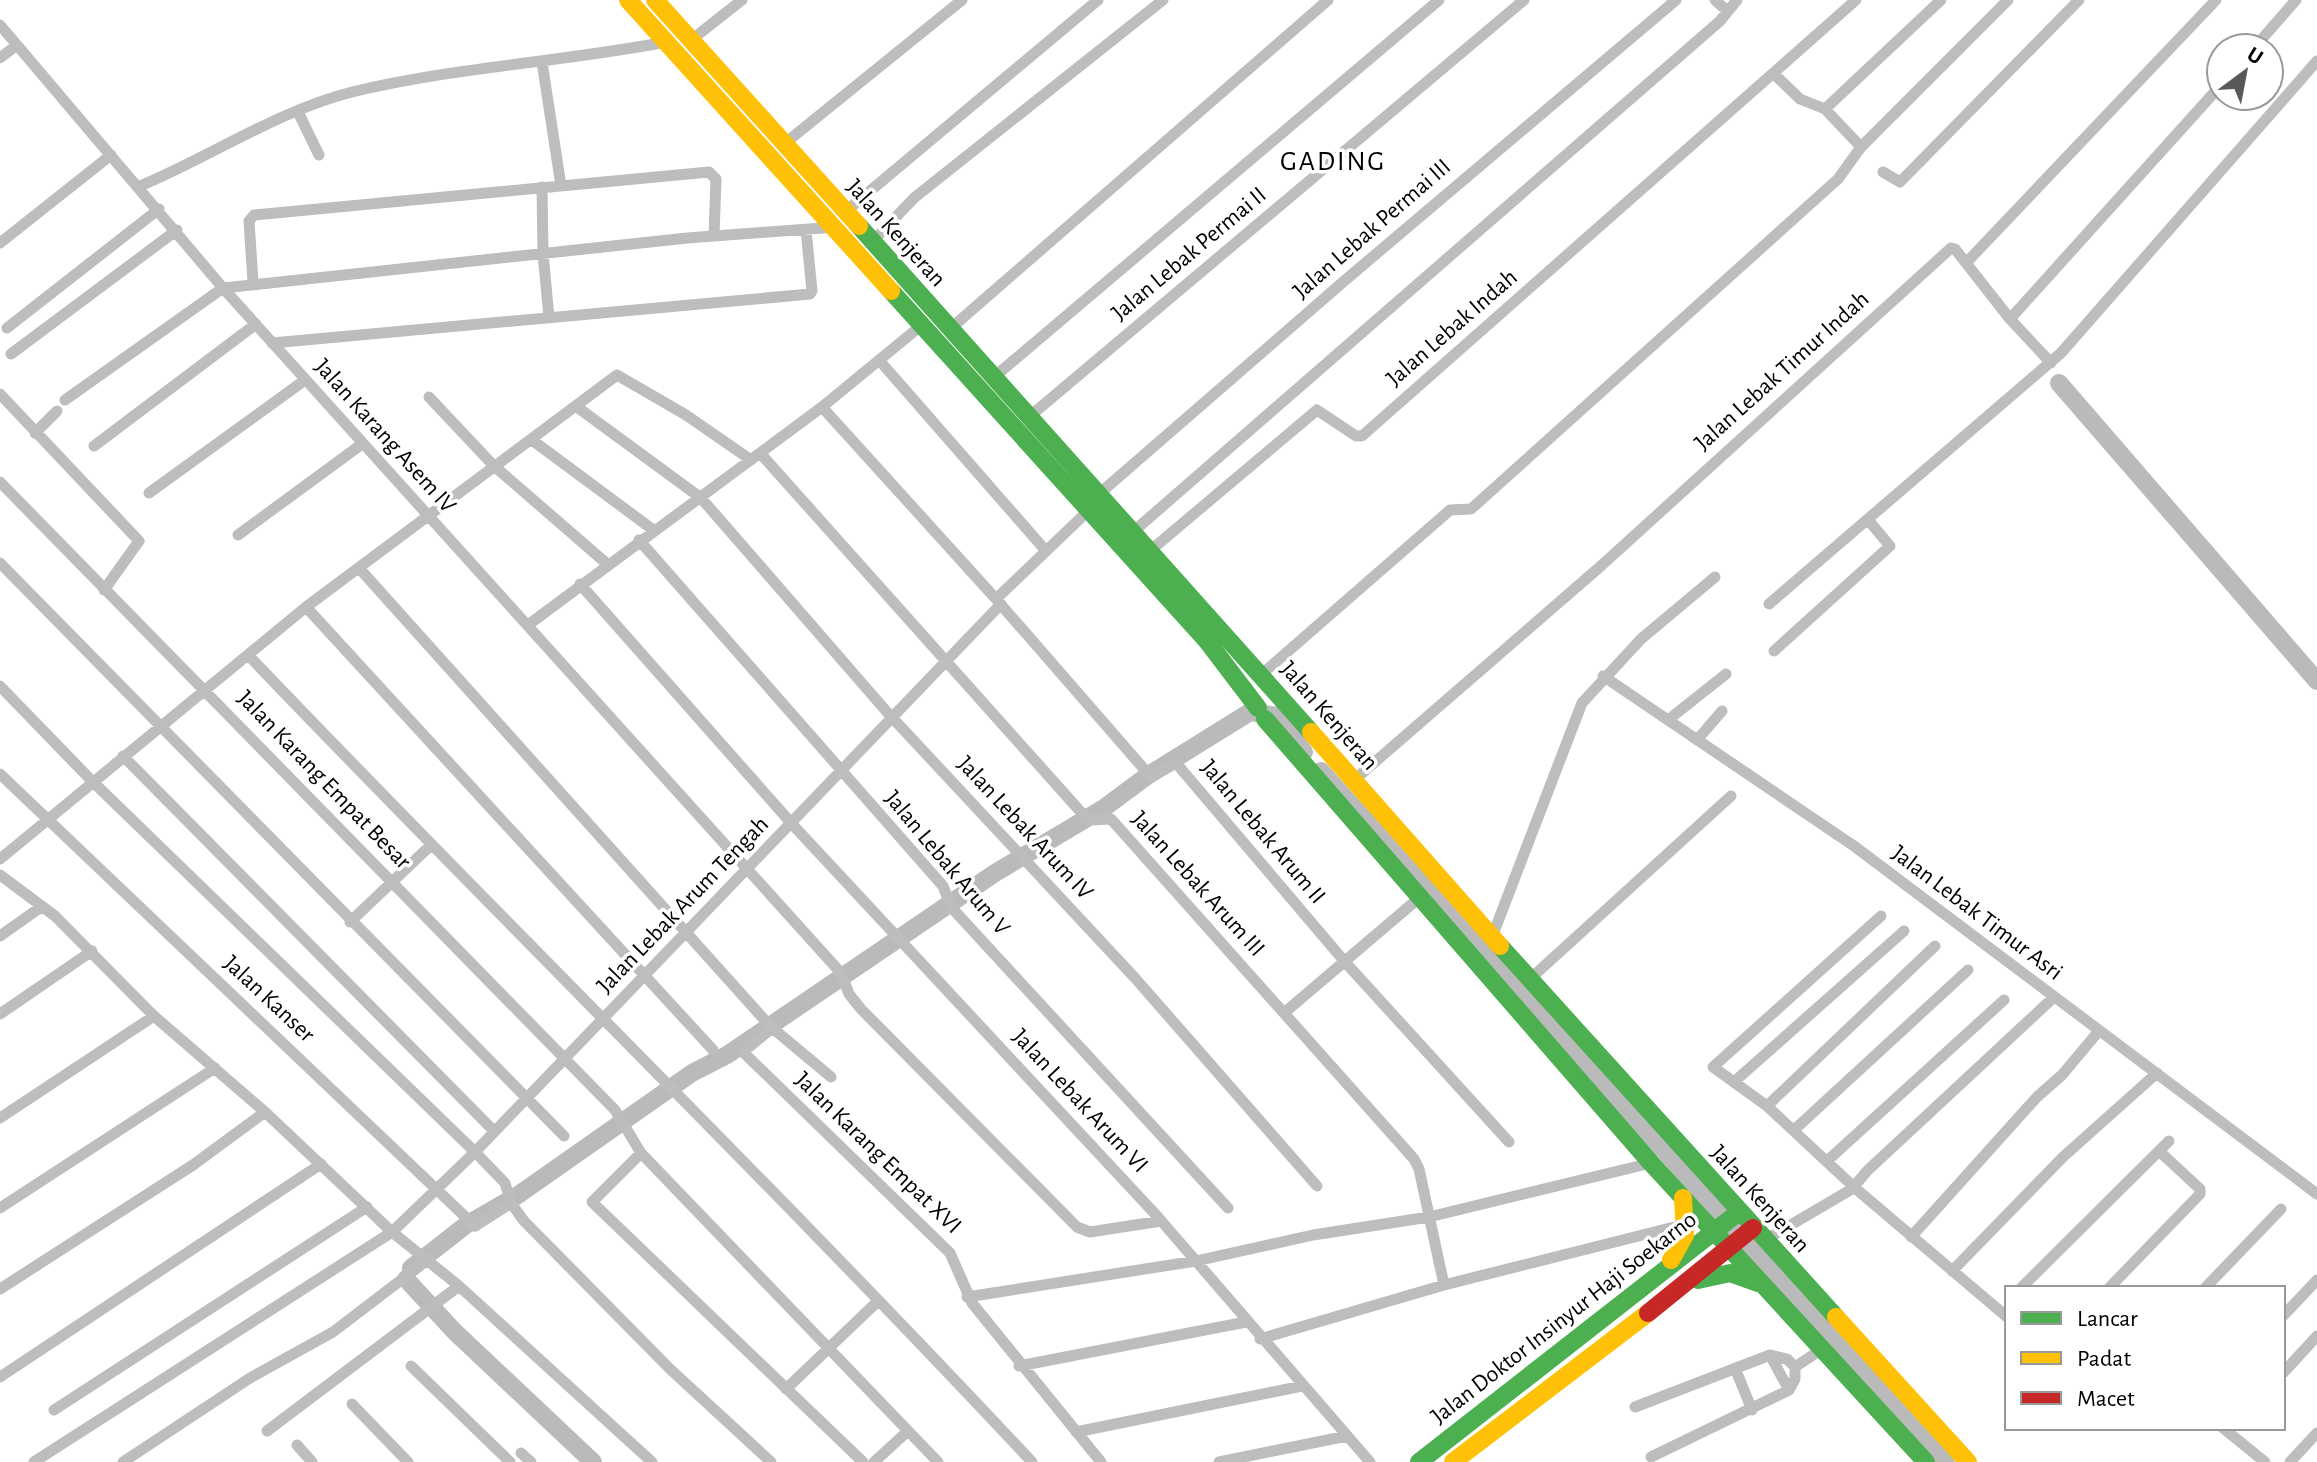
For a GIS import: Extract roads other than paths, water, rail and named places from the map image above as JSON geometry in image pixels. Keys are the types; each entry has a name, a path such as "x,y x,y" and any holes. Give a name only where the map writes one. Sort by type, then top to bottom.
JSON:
{"main road":[{"name":"Jalan Kenjeran","path":"628,0 840,220 872,242 1029,417 1040,443"},
{"name":"Jalan Kenjeran","path":"655,0 784,144 923,324 1056,460 1099,494 1134,531 1737,1214 1764,1286 1968,1462"},
{"name":"Jalan Kenjeran","path":"1056,460 1089,510 1207,641 1262,713 1419,898 1683,1198 1716,1230 1746,1238 1926,1462"},
{"path":"1663,1273 1685,1235 1683,1198"},
{"name":"Jalan Doktor Insinyur Haji Soekarno","path":"1419,1462 1737,1214"},
{"name":"Jalan Doktor Insinyur Haji Soekarno","path":"1453,1462 1746,1238"},
{"path":"1686,1284 1721,1273 1742,1276 1764,1286"}],"street":[{"path":"690,41 742,0"},
{"path":"784,144 962,0"},
{"path":"65,400 223,288 253,282 543,253 806,230 840,220 1098,0"},
{"path":"872,242 914,198 1163,0"},
{"path":"950,329 1328,0"},
{"path":"993,378 1439,0"},
{"name":"Jalan Lebak Permai II","path":"1029,417 1524,0"},
{"name":"Jalan Lebak Permai III","path":"1099,494 1354,271 1676,0"},
{"path":"1715,0 1726,10"},
{"path":"1134,531 1568,157 1720,21 1737,0"},
{"path":"1856,0 1775,75 1800,99 1825,109 1861,147"},
{"path":"1825,109 1941,0"},
{"path":"1883,172 1900,182 2079,0"},
{"path":"2051,363 2010,319 1966,263 2216,0"},
{"path":"2268,32 2296,0"},
{"path":"1262,674 1450,510 1457,507 1471,509 1770,242 1838,179 1861,147 2002,2"},
{"name":"Jalan Karang Asem IV","path":"0,25 140,186 223,288 428,518 748,867"},
{"path":"140,186 298,112 350,92 439,75 666,42"},
{"path":"0,58 17,45"},
{"path":"1769,604 2051,363 2317,61"},
{"path":"542,62 561,186"},
{"name":"Jalan Lebak Indah","path":"1151,550 1317,410 1356,436 1362,436 1775,75"},
{"path":"2010,319 2205,103"},
{"path":"298,112 319,155"},
{"path":"0,243 111,155"},
{"path":"253,282 249,221 254,215 709,172 716,179 714,236"},
{"path":"542,187 543,253 549,318"},
{"path":"7,328 159,209"},
{"path":"11,354 177,230"},
{"path":"272,343 810,294 806,230"},
{"name":"Jalan Lebak Timur Indah","path":"1353,781 1602,565 1951,248 1966,263"},
{"path":"94,446 256,324"},
{"path":"528,625 606,563 701,498 822,407 923,324"},
{"path":"879,360 1046,551"},
{"name":"Jalan Lebak Arum III","path":"577,407 615,376 623,377 756,456 1086,817 1111,819 1416,1163 1444,1285"},
{"path":"149,493 305,380"},
{"path":"0,394 139,541 104,590"},
{"path":"429,397 493,465 606,563"},
{"path":"0,859 91,780 207,692 306,607 428,518 493,465 577,407"},
{"name":"Jalan Lebak Arum IV","path":"577,407 701,498 893,718 1135,978 1317,1186"},
{"name":"Jalan Lebak Arum II","path":"822,407 999,602 1150,776 1176,763 1345,962 1509,1142"},
{"path":"35,433 57,411"},
{"path":"532,440 652,529"},
{"path":"238,535 362,444"},
{"name":"Jalan Karang Empat Besar","path":"0,482 565,1059 621,1118 641,1153 938,1462"},
{"name":"Jalan Lebak Arum Tengah","path":"34,1462 392,1232 439,1190 893,718 1046,551 1089,510"},
{"path":"1774,651 1890,546 1869,521"},
{"name":"Jalan Lebak Arum V","path":"639,540 943,886 950,906 1228,1208"},
{"path":"0,563 524,1100 564,1136"},
{"path":"359,568 769,1025 831,1077"},
{"path":"1492,937 1580,706 1603,676 1641,639 1715,577"},
{"name":"Jalan Lebak Arum VI","path":"580,584 792,824 1161,1221 1260,1339 1370,1462"},
{"path":"306,607 713,1050"},
{"path":"249,656 603,1021 672,1087 1032,1462"},
{"path":"1668,720 1726,674"},
{"name":"Jalan Lebak Timur Asri","path":"1603,676 1854,846 2317,1194"},
{"path":"0,686 91,780 475,1152 505,1183 510,1199 524,1221 670,1369 771,1462"},
{"path":"1697,740 1722,711"},
{"path":"123,756 494,1131"},
{"name":"Jalan Kanser","path":"0,774 472,1223 477,1226 510,1199"},
{"path":"1530,979 1731,796"},
{"path":"350,922 431,845"},
{"path":"748,867 842,976 854,1002 1072,1224 1090,1232 1161,1221"},
{"path":"0,875 92,951 154,1016 265,1112 392,1232 459,1286 652,1462"},
{"path":"1284,1013 1419,898"},
{"path":"0,936 41,907"},
{"path":"1881,916 1713,1067 1767,1106 1911,1237 2004,1310"},
{"path":"1735,1081 1904,931"},
{"path":"1767,1106 1935,946"},
{"path":"0,1014 92,951"},
{"path":"1794,1130 1968,970"},
{"path":"1746,1238 1855,1188 1867,1171 2053,998"},
{"path":"1827,1161 2004,1000"},
{"path":"0,1118 154,1016"},
{"name":"Jalan Karang Empat XVI","path":"769,1025 743,1052 950,1253 959,1267 967,1297 1019,1366 1101,1462"},
{"path":"1911,1237 2098,1032"},
{"path":"0,1208 215,1068"},
{"path":"1952,1271 2063,1157 2157,1073"},
{"path":"0,1289 193,1165 265,1112"},
{"path":"2023,1286 2169,1141"},
{"path":"2111,1286 2200,1194 2200,1189 2159,1151"},
{"path":"641,1153 592,1202 863,1462"},
{"path":"967,1297 1196,1261 1313,1235 1429,1217 1651,1163"},
{"path":"0,1377 321,1164"},
{"path":"54,1410 367,1207"},
{"path":"2207,1286 2281,1209"},
{"path":"1260,1339 1444,1285 1686,1224"},
{"path":"123,1462 250,1378 333,1332 424,1259"},
{"path":"2285,1314 2317,1280"},
{"path":"267,1431 459,1286"},
{"path":"786,1389 877,1302"},
{"path":"1019,1366 1246,1322"},
{"path":"2285,1371 2317,1336"},
{"path":"1795,1367 1835,1345"},
{"path":"1770,1355 1789,1390"},
{"path":"1635,1407 1770,1355 1787,1359 1795,1367 1795,1379 1789,1390 1651,1457"},
{"path":"411,1366 510,1462"},
{"path":"1735,1368 1752,1410"},
{"path":"1076,1432 1302,1386"},
{"path":"352,1404 408,1462"},
{"path":"2229,1430 2265,1462"},
{"path":"874,1462 908,1431"},
{"path":"2290,1462 2317,1433"},
{"path":"1219,1462 1347,1436"},
{"path":"297,1445 312,1462"},
{"path":"521,1453 531,1462"}],"waterway":[{"path":"2059,383 2317,681"},
{"path":"411,1268 466,1225 518,1195 692,1073 727,1055 995,873 1104,808 1147,776 1250,712 1278,716 1304,752"},
{"path":"1321,771 1946,1462"},
{"path":"406,1279 454,1331 593,1462"}],"district":[{"name":"GADING","path":"1333,162"}]}
